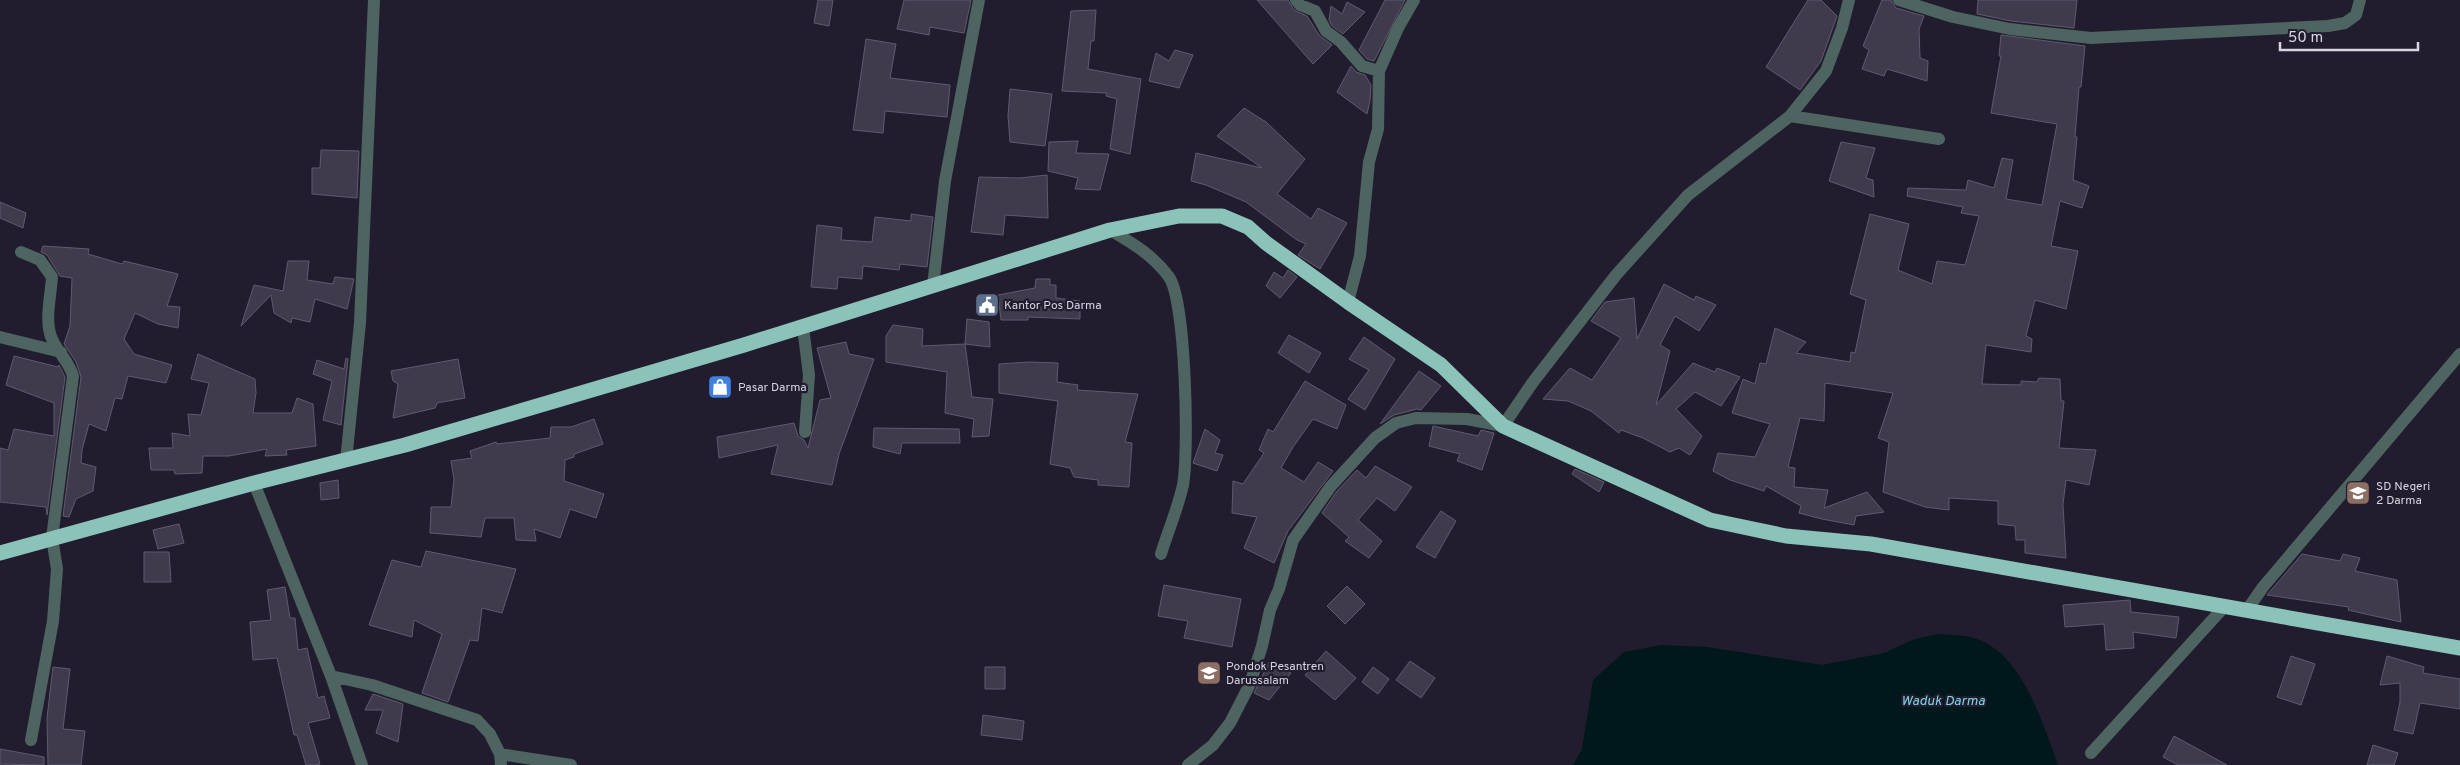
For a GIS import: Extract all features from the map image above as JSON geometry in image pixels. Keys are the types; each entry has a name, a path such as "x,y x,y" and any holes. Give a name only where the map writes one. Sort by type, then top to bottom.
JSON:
{"highway":[{"path":"0,554 254,483 346,461 803,327 1110,230 1179,216 1222,216 1248,227 1266,243 1348,302 1441,365 1503,426 1710,520 1786,536 1871,544 2460,648"}],"street":[{"path":"346,461 360,323 374,0"},
{"path":"932,286 945,182 979,0"},
{"path":"1296,0 1300,5 1315,11 1326,32 1341,42 1362,66 1379,72"},
{"path":"1348,302 1360,256 1369,162 1378,129 1379,72 1398,28 1414,0"},
{"path":"1188,765 1213,745 1230,723 1250,684 1262,646 1270,610 1279,589 1293,540 1330,486 1375,438 1396,423 1416,418 1467,419 1503,426 1533,382 1616,275 1688,195 1790,116 1826,71 1842,28 1849,0"},
{"path":"1899,0 1953,17 1982,23 2091,38 2328,26 2345,23 2356,15 2360,0"},
{"path":"1790,116 1940,139"},
{"path":"1110,230 1146,251 1170,279 1182,327 1186,422 1183,484 1161,554"},
{"path":"21,252 40,260 52,277 49,323 51,337 70,364 73,376 72,396 52,538 57,568 53,621 31,740"},
{"path":"803,327 809,375 805,432"},
{"path":"0,337 61,352"},
{"path":"2247,610 2263,587 2460,354"},
{"path":"254,483 331,676 362,765"},
{"path":"2090,753 2225,606"},
{"path":"331,676 372,685 476,720 490,734 501,760 571,765"}],"water":[{"name":"Waduk Darma","path":"1939,634 1970,637 1988,644 2003,656 2016,671 2027,689 2045,728 2058,765 1573,765 1582,749 1593,680 1624,652 1661,645 1707,647 1822,665 1884,653 1915,639"}],"building":[{"path":"818,0 833,0 829,26 814,23"},
{"path":"904,0 971,0 964,33 930,27 929,35 897,29"},
{"path":"1257,0 1288,0 1294,10 1307,16 1319,35 1332,45 1313,64"},
{"path":"1385,0 1405,0 1374,61 1367,59 1359,50"},
{"path":"1808,0 1821,0 1837,16 1821,61 1800,90 1766,67"},
{"path":"1882,0 1891,0 1896,8 1924,16 1919,29 1920,58 1928,61 1927,81 1887,69 1884,76 1862,69 1869,50 1863,46"},
{"path":"1978,0 2077,0 2074,28 2011,21 1977,14"},
{"path":"1347,2 1365,12 1343,34 1332,26 1329,20 1331,6 1342,14"},
{"path":"1096,10 1094,41 1091,41 1088,69 1141,79 1130,154 1110,149 1117,99 1106,96 1107,93 1062,91 1071,11"},
{"path":"2001,35 2085,46 2081,87 2079,87 2073,180 2089,186 2082,208 2060,201 2051,246 2078,251 2066,309 2035,300 2026,336 2032,339 2031,352 1986,345 1982,384 2021,385 2021,381 2037,382 2039,378 2060,379 2061,401 2064,401 2059,448 2096,450 2089,485 2066,480 2063,504 2066,558 2025,553 2025,540 2016,540 2015,526 1998,524 1998,501 1949,498 1949,510 1925,507 1883,492 1889,442 1878,438 1893,393 1825,383 1824,421 1800,418 1788,467 1795,468 1794,487 1828,490 1824,508 1867,492 1884,512 1856,516 1854,525 1799,513 1801,506 1766,486 1764,491 1730,480 1713,471 1718,453 1755,457 1770,424 1732,413 1743,379 1755,384 1760,363 1766,364 1775,328 1806,342 1796,353 1850,362 1851,352 1855,353 1866,300 1850,294 1870,214 1909,224 1898,270 1932,284 1937,261 1965,265 1979,216 1961,213 1963,207 1907,196 1908,188 1966,190 1968,180 1994,188 2002,158 2013,160 2006,199 2042,205 2057,124 1991,113 2001,56 1999,56"},
{"path":"866,39 896,44 890,78 950,85 947,117 885,111 883,133 853,130"},
{"path":"1175,50 1193,55 1179,88 1149,81 1156,53 1169,61"},
{"path":"1351,66 1356,72 1365,75 1371,85 1367,114 1337,92"},
{"path":"1010,89 1052,94 1045,146 1010,142 1008,116"},
{"path":"1244,108 1266,122 1305,159 1277,194 1311,219 1318,208 1347,223 1320,269 1298,255 1306,244 1297,240 1246,202 1206,185 1191,181 1196,153 1262,168 1217,136"},
{"path":"1078,141 1076,153 1109,154 1100,190 1075,189 1078,178 1048,171 1049,142"},
{"path":"1841,142 1875,148 1866,178 1873,180 1874,197 1829,181"},
{"path":"321,150 359,151 357,198 312,194 312,168 320,168"},
{"path":"1047,175 1048,218 1005,215 1003,235 971,232 979,177 1020,178"},
{"path":"0,202 26,213 23,228 0,218"},
{"path":"911,214 933,217 927,267 900,264 899,270 863,266 862,279 838,277 837,289 811,287 817,225 842,228 841,240 872,242 875,217 911,221"},
{"path":"43,246 89,249 88,254 122,264 124,261 178,274 167,306 180,307 178,328 158,324 135,313 124,339 134,354 172,365 166,383 128,376 122,399 115,398 106,431 89,424 82,450 81,463 96,467 93,491 76,499 69,517 63,516 81,377 76,362 64,344 70,326 72,278 60,276 47,255 41,252"},
{"path":"288,261 309,261 307,280 333,284 335,277 354,279 347,309 315,299 310,322 292,318 291,323 274,313 271,295 241,326 254,285 283,291"},
{"path":"1288,270 1297,277 1280,298 1266,286 1274,272 1283,278"},
{"path":"1036,279 1050,279 1050,285 1056,285 1056,298 1080,301 1080,319 1028,317 1028,320 1001,320 998,295 1035,288"},
{"path":"1664,284 1694,300 1696,296 1716,305 1699,331 1675,316 1660,345 1670,351 1656,405 1693,363 1715,372 1717,368 1740,377 1721,406 1695,392 1676,409 1702,436 1690,455 1679,448 1670,452 1643,438 1621,430 1619,433 1591,411 1568,401 1543,399 1570,368 1592,380 1621,338 1591,321 1605,302 1634,298 1637,339"},
{"path":"967,319 989,322 990,347 965,344"},
{"path":"893,325 923,329 922,346 965,344 972,397 993,399 989,436 972,437 974,419 945,413 947,372 886,362 886,336"},
{"path":"1289,335 1321,353 1309,373 1278,353"},
{"path":"1364,337 1395,359 1365,410 1348,399 1369,370 1349,359"},
{"path":"846,342 849,354 874,359 839,454 832,485 771,474 778,445 719,458 717,437 794,423 798,436 804,440 808,448 820,400 831,398 817,348"},
{"path":"198,354 255,379 256,393 253,413 292,413 297,398 313,404 316,446 286,450 287,455 265,456 267,449 229,456 203,456 202,473 175,474 174,470 151,470 149,448 173,448 172,433 190,436 188,414 201,415 209,383 191,379"},
{"path":"14,356 58,367 59,365 65,377 47,515 46,507 0,502 0,448 8,450 14,429 54,436 54,403 6,385"},
{"path":"346,358 348,359 341,425 323,420 332,381 313,374 317,360 344,369"},
{"path":"458,359 465,398 437,403 435,408 393,418 398,384 393,381 391,371"},
{"path":"1058,363 1057,382 1078,385 1077,390 1138,394 1125,442 1132,443 1129,487 1098,485 1098,480 1074,477 1070,468 1050,464 1058,401 999,393 999,364"},
{"path":"1419,371 1441,386 1421,410 1417,409 1394,415 1380,424"},
{"path":"1305,381 1346,405 1337,429 1313,419 1281,468 1304,482 1318,462 1333,471 1288,531 1274,563 1244,548 1257,517 1232,513 1233,481 1243,484 1264,453 1259,450 1268,429 1273,432"},
{"path":"594,419 603,444 574,454 574,457 565,460 564,481 604,494 596,518 570,509 560,538 534,529 536,541 516,540 514,518 485,518 481,537 430,533 431,507 451,507 454,479 451,461 472,458 470,451 496,442 497,444 550,438 551,427 571,427"},
{"path":"1433,426 1478,436 1481,430 1494,433 1482,470 1457,461 1460,454 1429,446"},
{"path":"874,428 959,429 960,443 902,443 900,454 873,447"},
{"path":"1205,429 1220,440 1215,453 1223,455 1217,471 1193,463"},
{"path":"1375,466 1412,487 1395,511 1377,498 1358,520 1382,541 1369,558 1345,541 1349,537 1322,513 1337,491 1357,470 1366,478"},
{"path":"1575,469 1604,482 1599,492 1572,474"},
{"path":"338,480 339,498 321,500 320,483"},
{"path":"1441,511 1456,521 1435,558 1416,547"},
{"path":"179,524 184,543 158,549 153,530"},
{"path":"426,551 516,569 502,613 482,608 478,641 470,640 448,702 422,693 442,634 414,620 412,637 369,625 392,560 421,567"},
{"path":"144,552 169,552 171,582 144,582"},
{"path":"2302,554 2340,561 2343,554 2360,558 2355,571 2397,580 2401,622 2348,610 2349,607 2267,595"},
{"path":"1164,585 1241,599 1232,647 1184,638 1188,621 1158,616"},
{"path":"1347,586 1365,604 1345,624 1327,606"},
{"path":"285,587 290,618 295,618 298,650 307,648 318,698 324,696 330,718 308,723 320,764 315,765 306,765 297,735 294,735 277,658 253,660 250,622 271,620 267,590"},
{"path":"2130,600 2131,612 2179,617 2176,638 2133,632 2134,648 2106,650 2104,624 2065,627 2063,605"},
{"path":"1326,651 1356,678 1335,700 1305,675"},
{"path":"2291,656 2315,664 2301,705 2277,697"},
{"path":"2387,656 2424,667 2423,673 2460,679 2460,709 2420,703 2413,734 2394,730 2400,702 2400,683 2380,685"},
{"path":"1410,661 1435,678 1421,698 1396,680"},
{"path":"1269,662 1291,673 1269,700 1254,693"},
{"path":"53,667 70,669 63,729 85,731 81,765 48,765 47,718"},
{"path":"985,667 1005,667 1005,689 985,689"},
{"path":"1373,667 1389,679 1378,694 1362,682"},
{"path":"373,694 403,704 398,742 376,733 383,710 365,710"},
{"path":"983,715 1024,721 1022,740 981,735"},
{"path":"2174,736 2227,765 2178,765 2163,757"},
{"path":"2373,745 2398,753 2394,765 2367,765"},
{"path":"0,749 44,757 44,765 0,764"}],"place":[{"name":"Kantor Pos Darma","path":"987,305"},
{"name":"Pasar Darma","path":"720,387"},
{"name":"SD Negeri 2 Darma","path":"2358,493"},
{"name":"Pondok Pesantren Darussalam","path":"1209,673"}]}
